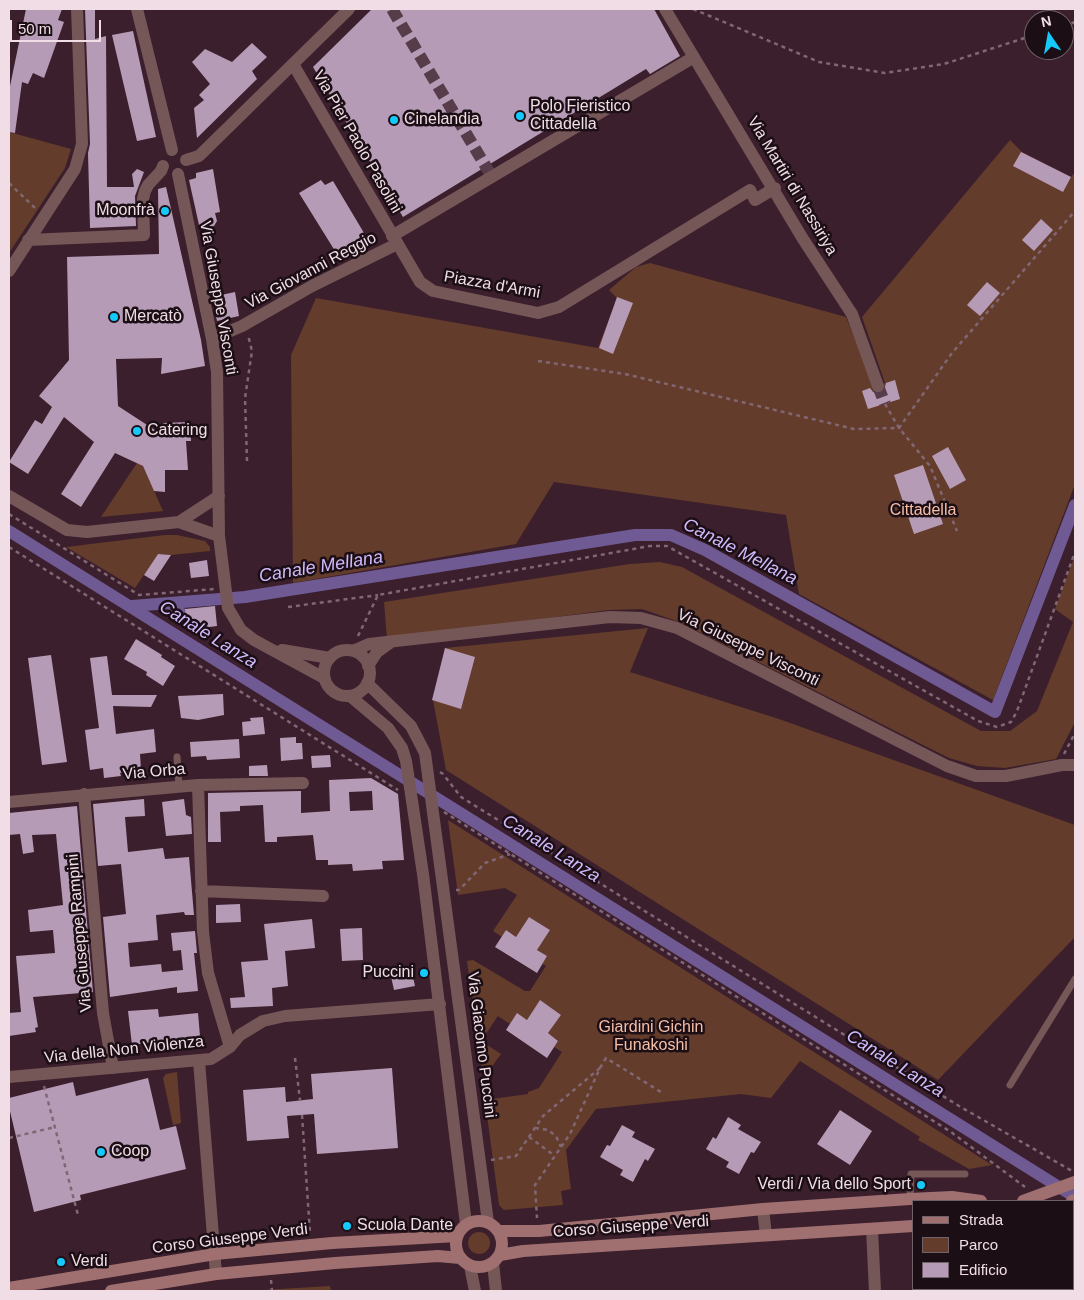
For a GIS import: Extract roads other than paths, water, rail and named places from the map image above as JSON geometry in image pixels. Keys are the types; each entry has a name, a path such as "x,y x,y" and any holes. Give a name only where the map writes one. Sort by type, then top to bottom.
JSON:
{"street":[{"path":"9,271 75,170 82,144 77,9"},
{"path":"186,160 198,156 349,9"},
{"name":"Via Martiri di Nassiriya","path":"665,9 775,188 803,239 852,314 878,386"},
{"path":"138,12 172,150"},
{"path":"395,240 694,57"},
{"name":"Via Pier Paolo Pasolini","path":"293,64 395,240"},
{"path":"28,240 144,235 143,199 145,191 161,171 165,154 172,150 183,154 186,160 184,170 178,174 167,172 163,166"},
{"name":"Via Giuseppe Visconti","path":"178,174 212,339 217,381 219,536 228,608 241,630 269,648 324,678"},
{"name":"Piazza d'Armi","path":"395,240 420,282 434,291 538,313 558,307 750,190 755,200 775,188"},
{"name":"Via Giovanni Reggio","path":"212,339 245,324 395,240"},
{"path":"9,496 67,530 87,532 179,522 201,510 219,496"},
{"path":"179,522 219,536"},
{"name":"Via Giuseppe Visconti","path":"352,651 369,644 610,617 641,618 677,628 947,766 976,776 1006,776 1069,765"},
{"path":"368,666 365,660 352,651 343,651 330,658 326,664 324,678 331,690 343,696 350,696 363,689 367,683 368,666 377,652 391,642"},
{"name":"Via Giuseppe Visconti","path":"269,648 330,658"},
{"name":"Via Giacomo Puccini","path":"367,683 411,726 426,753 488,1222"},
{"path":"350,696 388,728 402,748 406,761 440,1004 466,1224"},
{"name":"Via Orba","path":"9,802 179,786 303,783"},
{"path":"198,785 203,932 208,973 230,1047"},
{"name":"Via Giuseppe Rampini","path":"84,794 102,1000 113,1068"},
{"path":"423,874 442,871"},
{"path":"201,891 324,896"},
{"name":"Via della Non Violenza","path":"9,1078 211,1059 230,1047 240,1035 263,1021 285,1016 440,1004"},
{"path":"199,1060 216,1274"},
{"path":"1040,1198 1075,1182"},
{"name":"Corso Giuseppe Verdi","path":"499,1231 539,1231 763,1209 910,1199 927,1200 952,1197 974,1200"},
{"path":"763,1209 766,1235"},
{"path":"475,1291 465,1262 456,1251 457,1236 466,1224 481,1220 488,1222 499,1231 503,1243 497,1259 496,1291"},
{"name":"Corso Giuseppe Verdi","path":"497,1259 523,1250 912,1226"},
{"path":"872,1229 876,1291"},
{"name":"Corso Giuseppe Verdi","path":"9,1288 215,1254 332,1243 457,1236"},
{"name":"Corso Giuseppe Verdi","path":"111,1291 216,1274 354,1262 438,1256 465,1262"},
{"path":"465,1262 486,1267 497,1259"}],"lane":[{"path":"177,757 179,786"},
{"path":"1010,1085 1075,979"},
{"path":"910,1199 911,1174 964,1174"}],"waterway":[{"name":"Canale Mellana","path":"132,606 245,597 635,535 671,535 705,550 995,712 1075,505"},
{"name":"Canale Lanza","path":"9,531 1075,1197"},
{"path":"171,603 179,613 185,615"}],"tunnel":[{"path":"392,9 492,177"},
{"path":"878,386 885,404"}],"place":[{"name":"Polo Fieristico Cittadella","path":"520,116"},
{"name":"Cinelandia","path":"394,120"},
{"name":"Moonfrà","path":"165,211"},
{"name":"Mercatò","path":"114,317"},
{"name":"Catering","path":"137,431"},
{"name":"Puccini","path":"424,973"},
{"name":"Coop","path":"101,1152"},
{"name":"Verdi / Via dello Sport","path":"921,1185"},
{"name":"Scuola Dante","path":"347,1226"},
{"name":"Verdi","path":"61,1262"}],"park label":[{"name":"Cittadella","path":"923,511"},
{"name":"Giardini Gichin Funakoshi","path":"651,1037"}]}
